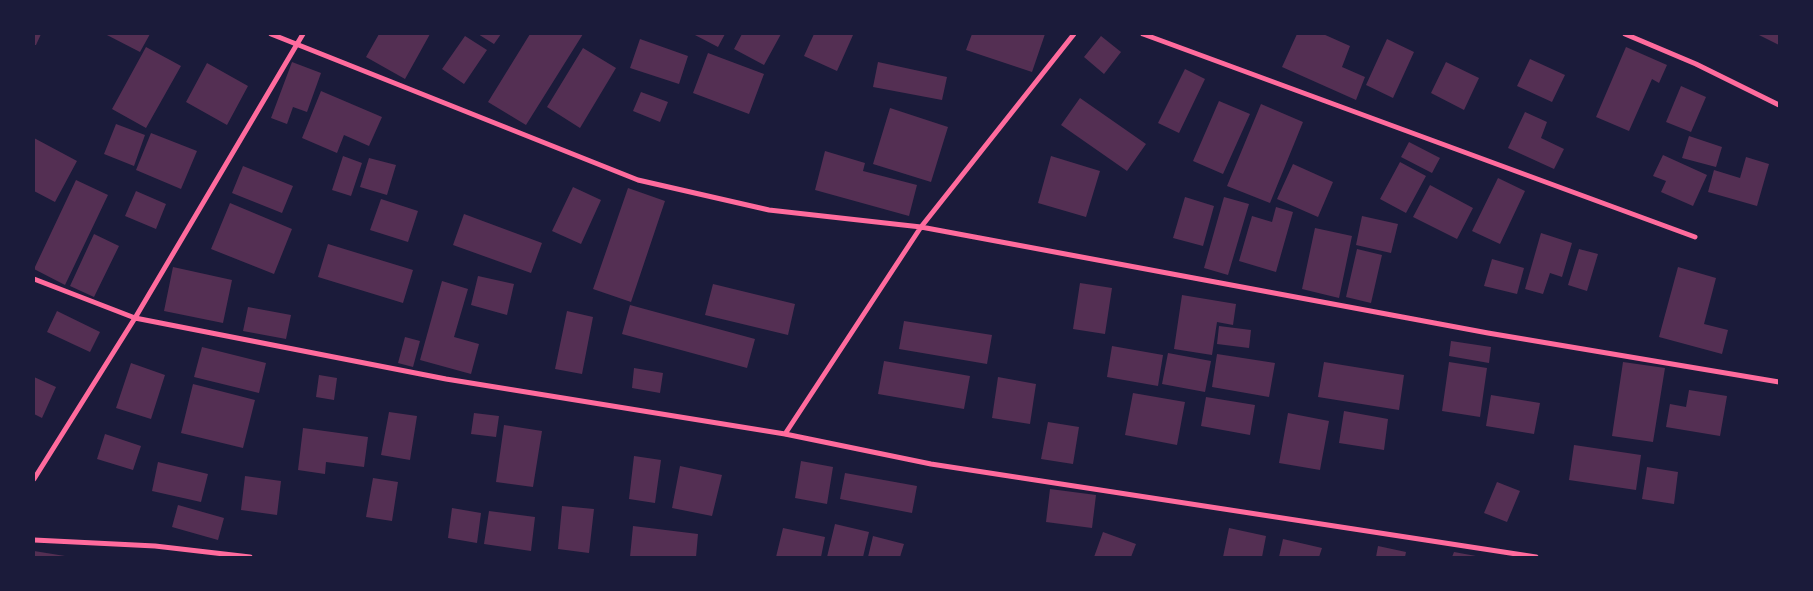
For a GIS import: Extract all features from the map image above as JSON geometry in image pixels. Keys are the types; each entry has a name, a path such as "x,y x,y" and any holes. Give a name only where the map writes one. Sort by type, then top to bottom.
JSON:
{"street":[{"path":"271,34 638,180 769,210 920,227 1488,333 1779,382"},
{"path":"34,479 135,318 303,34"},
{"path":"784,434 920,227 1074,34"},
{"path":"1143,34 1695,237"},
{"path":"1625,34 1696,64 1779,104"},
{"path":"34,279 135,318 446,379 784,434 931,464 1536,557"},
{"path":"34,540 155,546 250,557"}],"building":[{"path":"34,34 41,34 36,45 34,45"},
{"path":"105,34 150,34 140,52"},
{"path":"379,34 430,34 405,79 366,57"},
{"path":"478,34 501,34 494,44"},
{"path":"530,34 583,34 526,125 488,102"},
{"path":"693,34 725,34 718,47"},
{"path":"742,34 781,34 764,65 734,49"},
{"path":"814,34 853,35 837,71 804,56"},
{"path":"972,34 1045,34 1032,72 966,50"},
{"path":"1297,34 1323,34 1350,46 1342,67 1365,77 1356,100 1282,67"},
{"path":"1757,34 1779,34 1779,45"},
{"path":"465,36 487,50 464,84 442,69"},
{"path":"1101,36 1121,52 1104,74 1084,57"},
{"path":"640,39 688,56 679,84 630,68"},
{"path":"1387,39 1414,52 1393,98 1366,85"},
{"path":"146,47 181,66 146,128 112,109"},
{"path":"1626,47 1667,65 1659,83 1652,79 1629,131 1596,117"},
{"path":"583,48 616,68 580,128 547,107"},
{"path":"708,53 764,74 749,114 693,93"},
{"path":"1530,59 1565,75 1552,102 1517,86"},
{"path":"292,62 321,73 307,112 293,107 287,124 271,118"},
{"path":"878,62 947,77 942,100 873,87"},
{"path":"1446,62 1479,78 1464,110 1431,93"},
{"path":"207,63 248,86 227,125 186,102"},
{"path":"1185,69 1205,79 1179,133 1158,123"},
{"path":"1681,86 1706,97 1691,132 1666,122"},
{"path":"321,91 382,117 369,146 344,135 337,153 302,138"},
{"path":"641,92 668,102 660,122 633,111"},
{"path":"1080,98 1146,144 1127,171 1061,125"},
{"path":"1219,101 1250,114 1223,174 1193,161"},
{"path":"1261,104 1303,122 1270,203 1227,186"},
{"path":"890,108 948,127 931,182 873,164"},
{"path":"1525,112 1547,122 1541,138 1564,149 1554,169 1508,148"},
{"path":"116,124 145,135 134,166 104,154"},
{"path":"151,133 197,151 181,189 136,170"},
{"path":"1689,136 1722,147 1716,167 1682,158"},
{"path":"34,138 77,161 55,202 34,191"},
{"path":"1409,142 1440,158 1432,173 1401,157"},
{"path":"825,151 865,163 863,171 917,185 909,216 815,190"},
{"path":"1663,155 1707,175 1693,206 1661,192 1666,181 1653,176"},
{"path":"343,156 362,163 351,196 332,190"},
{"path":"1051,156 1100,171 1086,217 1038,203"},
{"path":"1746,157 1769,164 1757,206 1708,192 1714,170 1740,178"},
{"path":"369,158 396,165 387,195 360,187"},
{"path":"1400,162 1426,176 1406,213 1380,199"},
{"path":"1293,164 1333,182 1318,217 1277,199"},
{"path":"243,166 293,186 282,213 232,193"},
{"path":"1498,178 1525,191 1500,244 1472,231"},
{"path":"76,180 108,195 65,285 34,269"},
{"path":"1430,185 1473,208 1457,239 1413,217"},
{"path":"573,187 601,200 581,244 552,231"},
{"path":"628,188 665,201 631,302 593,289"},
{"path":"136,191 166,204 156,229 125,216"},
{"path":"1185,197 1214,206 1203,246 1173,238"},
{"path":"1224,197 1249,204 1228,275 1204,268"},
{"path":"381,199 418,211 408,242 370,230"},
{"path":"230,203 292,229 274,274 211,249"},
{"path":"1276,207 1293,212 1276,272 1239,261 1252,216 1272,222"},
{"path":"464,214 542,243 531,273 453,245"},
{"path":"1362,216 1398,224 1391,253 1356,245"},
{"path":"1315,228 1352,236 1339,298 1302,289"},
{"path":"1541,233 1572,243 1562,277 1550,273 1543,294 1525,289"},
{"path":"94,234 119,246 94,297 70,286"},
{"path":"328,244 413,270 403,303 318,277"},
{"path":"1357,249 1382,255 1371,303 1346,297"},
{"path":"1579,249 1598,254 1587,291 1568,285"},
{"path":"1492,259 1524,268 1517,294 1484,286"},
{"path":"173,267 232,280 223,323 164,311"},
{"path":"1678,267 1716,278 1704,324 1728,330 1722,354 1659,337"},
{"path":"478,276 514,284 507,315 471,305"},
{"path":"442,281 468,289 454,337 479,344 471,374 420,360"},
{"path":"1080,283 1112,288 1105,334 1073,329"},
{"path":"713,284 795,304 788,335 705,315"},
{"path":"1182,295 1236,304 1233,325 1217,322 1212,355 1174,349"},
{"path":"630,305 755,339 747,368 622,334"},
{"path":"248,307 291,315 286,339 243,331"},
{"path":"57,311 100,332 90,352 47,332"},
{"path":"567,311 593,317 582,374 555,369"},
{"path":"904,321 992,335 987,364 899,349"},
{"path":"1219,326 1251,330 1249,348 1217,344"},
{"path":"405,337 420,341 413,367 398,363"},
{"path":"1451,341 1491,347 1489,363 1449,356"},
{"path":"1112,346 1163,355 1158,386 1107,377"},
{"path":"202,347 266,363 259,393 194,377"},
{"path":"1168,353 1211,361 1205,392 1162,384"},
{"path":"1217,354 1275,363 1269,397 1212,387"},
{"path":"884,361 970,376 964,409 878,394"},
{"path":"1324,362 1404,375 1399,410 1318,397"},
{"path":"1449,362 1487,368 1480,417 1442,411"},
{"path":"1623,362 1665,368 1653,442 1612,436"},
{"path":"131,363 165,375 151,419 116,408"},
{"path":"634,368 663,373 660,393 632,388"},
{"path":"319,375 337,378 334,400 316,397"},
{"path":"34,377 56,387 42,418 34,414"},
{"path":"998,377 1036,384 1030,424 992,418"},
{"path":"193,384 255,400 243,448 181,433"},
{"path":"1689,390 1727,396 1720,436 1666,427 1670,404 1686,407"},
{"path":"1133,393 1185,402 1177,445 1125,435"},
{"path":"1491,395 1540,403 1534,434 1486,426"},
{"path":"1206,397 1255,405 1250,435 1201,426"},
{"path":"1344,411 1388,419 1384,450 1339,443"},
{"path":"389,412 417,416 410,460 381,455"},
{"path":"474,413 499,416 496,437 471,434"},
{"path":"1288,413 1329,421 1320,470 1279,463"},
{"path":"1048,422 1079,427 1073,464 1041,459"},
{"path":"504,425 542,431 533,487 496,482"},
{"path":"303,428 368,437 364,467 326,462 325,474 298,470"},
{"path":"105,434 141,446 133,470 97,459"},
{"path":"1574,445 1641,455 1636,490 1569,480"},
{"path":"634,456 661,460 655,503 629,499"},
{"path":"801,461 833,467 827,504 795,498"},
{"path":"158,462 208,474 201,502 152,491"},
{"path":"680,466 722,475 712,516 672,508"},
{"path":"1647,467 1678,472 1674,504 1642,499"},
{"path":"845,473 917,486 912,513 840,499"},
{"path":"245,476 281,481 277,515 241,510"},
{"path":"373,478 398,482 392,521 366,517"},
{"path":"1497,482 1520,491 1507,522 1484,513"},
{"path":"1050,489 1096,495 1092,528 1046,522"},
{"path":"178,505 224,518 218,540 172,527"},
{"path":"562,506 594,509 589,553 558,549"},
{"path":"452,508 481,513 477,543 448,538"},
{"path":"489,511 535,517 531,551 484,544"},
{"path":"835,524 869,532 863,557 827,557"},
{"path":"633,526 698,534 696,557 630,557"},
{"path":"783,528 825,537 821,557 776,557"},
{"path":"1229,528 1266,536 1262,557 1223,557"},
{"path":"1103,532 1136,544 1131,557 1094,557"},
{"path":"873,536 904,544 900,557 868,557"},
{"path":"1283,539 1322,548 1319,557 1279,557"},
{"path":"1378,546 1406,552 1405,557 1376,557"},
{"path":"34,551 65,556 65,557 34,557"},
{"path":"1454,552 1476,556 1452,557"}]}
